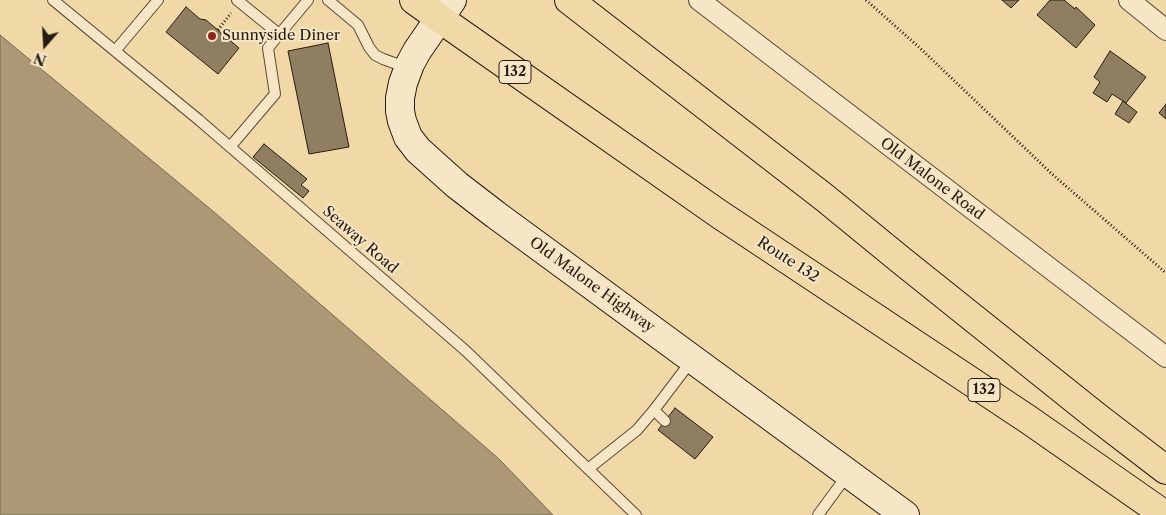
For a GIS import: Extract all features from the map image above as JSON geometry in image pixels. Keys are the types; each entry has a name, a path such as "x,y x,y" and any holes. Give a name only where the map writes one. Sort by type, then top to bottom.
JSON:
{"highway":[{"name":"Route 132","path":"414,0 445,9 719,214 1029,420 1165,515"},
{"path":"569,0 826,198 902,261 1155,458 1166,470"}],"street":[{"name":"Old Malone Road","path":"698,0 1166,357"},
{"path":"1128,0 1166,30"},
{"name":"Old Malone Highway","path":"445,9 409,68 400,98 402,121 408,137 418,150 457,186 488,210 905,515"}],"lane":[{"name":"Seaway Road","path":"53,0 230,147 466,351 636,515"},
{"path":"115,50 158,0"},
{"path":"230,147 275,94 268,48 305,3 294,0"},
{"path":"328,0 358,25 375,55 409,68"},
{"path":"238,1 279,34"},
{"path":"588,469 637,430 693,359"},
{"path":"654,410 665,420"},
{"path":"818,515 849,473"}],"path":[{"path":"866,0 921,49 1052,174 1166,273"},
{"path":"218,30 238,1"}],"shaded area":[{"path":"0,35 214,212 499,459 553,515 0,515"}],"building":[{"path":"1002,0 1019,0 1011,8"},
{"path":"1050,0 1064,0 1075,9 1076,7 1095,25 1076,48 1037,15"},
{"path":"186,7 200,19 206,20 239,48 218,74 166,32"},
{"path":"328,43 349,147 309,154 288,51"},
{"path":"1110,51 1146,77 1126,103 1112,94 1107,102 1093,93 1100,82 1094,77"},
{"path":"1123,101 1137,112 1129,123 1115,114"},
{"path":"1166,104 1166,119 1159,113"},
{"path":"264,144 307,179 301,185 309,191 303,198 253,157"},
{"path":"675,408 713,437 695,459 658,430"}],"place":[{"name":"Sunnyside Diner","path":"212,36"}]}
